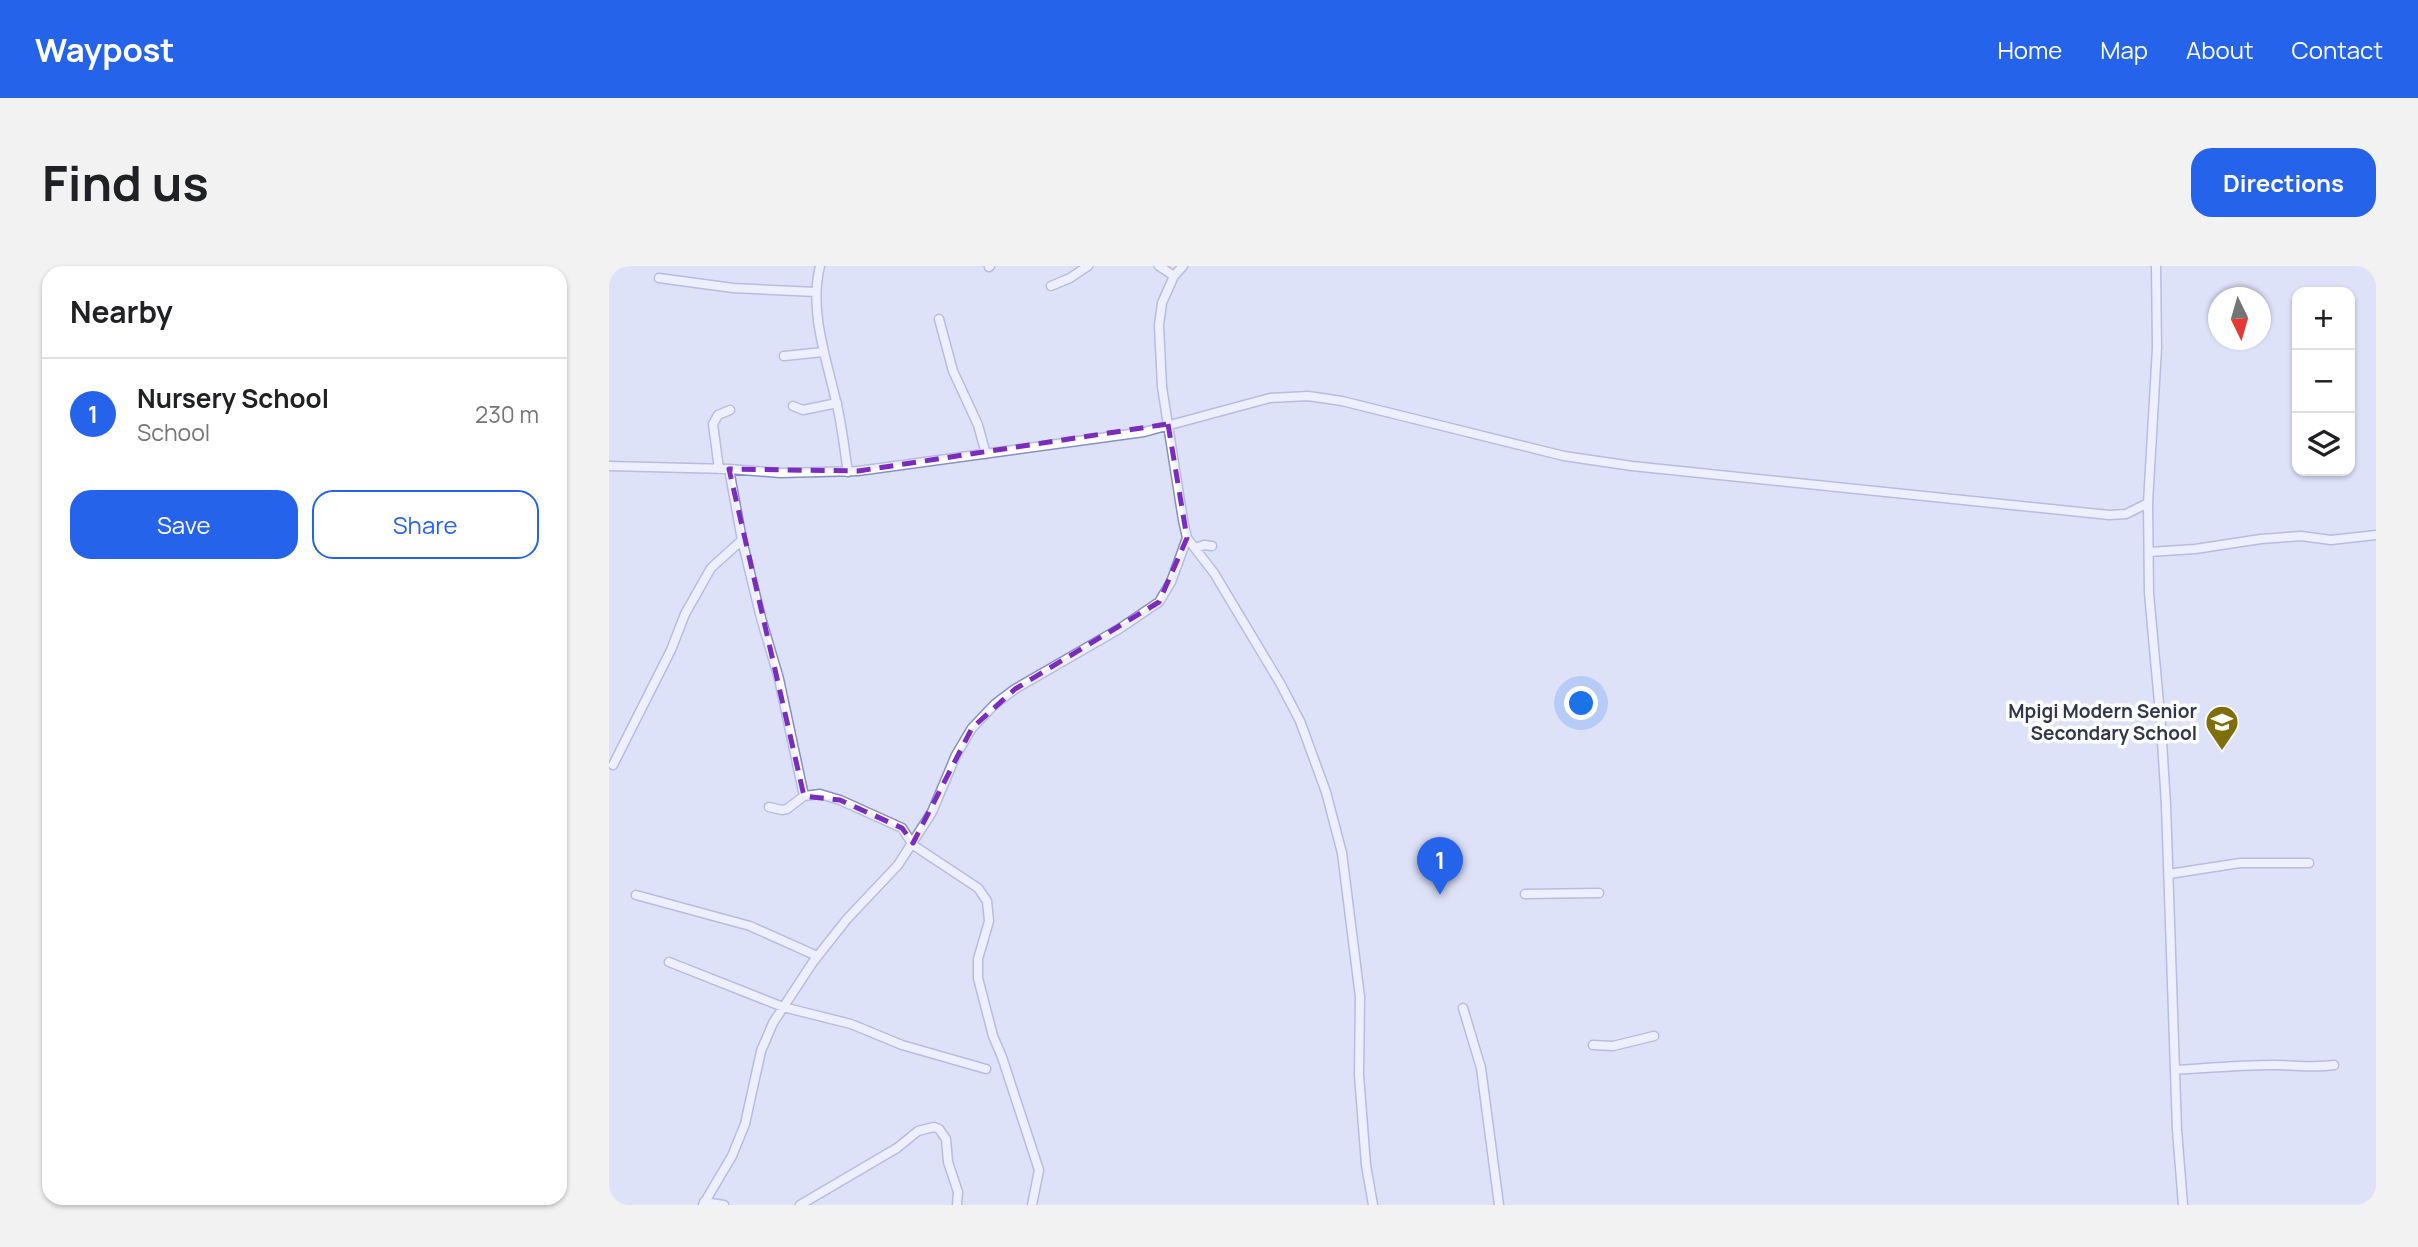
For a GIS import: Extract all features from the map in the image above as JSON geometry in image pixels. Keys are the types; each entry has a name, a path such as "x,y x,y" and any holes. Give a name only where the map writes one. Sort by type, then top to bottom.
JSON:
{"street":[{"path":"820,266 816,292 823,352 837,403 848,472"},
{"path":"1051,286 1088,266"},
{"path":"1159,266 1174,276"},
{"path":"724,1205 703,1203 737,1144 750,1109 761,1052 773,1023 817,956 847,919 898,865 913,843 932,812 972,728 995,704 1015,689 1119,629 1159,601 1171,582 1187,538 1162,387 1159,325 1162,303 1174,276 1183,266"},
{"path":"2156,266 2157,348 2148,503 2149,593 2161,725 2183,1205"},
{"path":"659,278 733,288 816,292"},
{"path":"939,319 953,371 978,425 986,454"},
{"path":"784,356 823,352"},
{"path":"609,466 780,473 848,472 1145,432 1270,398 1308,396 1342,401 1564,456 1632,466 2109,515 2126,514 2148,503"},
{"path":"793,406 803,410 837,403"},
{"path":"719,469 713,424 718,415 730,411"},
{"path":"729,469 742,540 779,679 804,796"},
{"path":"2149,552 2195,550 2261,539 2301,536 2331,540 2376,535"},
{"path":"1187,538 1214,573 1280,683 1300,721 1326,792 1342,853 1359,984 1359,1074 1366,1164 1373,1205"},
{"path":"613,765 697,592 711,568 742,540"},
{"path":"1196,548 1212,546"},
{"path":"769,807 782,810 804,796 820,794 840,800 902,828 913,845 978,887 987,901 989,921 978,959 978,978 993,1036 1039,1170 1033,1205"},
{"path":"2169,874 2240,863 2309,863"},
{"path":"1525,894 1599,892"},
{"path":"636,895 750,926 817,956"},
{"path":"669,962 783,1007 851,1024 902,1045 986,1069"},
{"path":"1463,1008 1481,1069 1499,1205"},
{"path":"1593,1045 1613,1046 1654,1036"},
{"path":"2175,1070 2243,1065 2334,1065"},
{"path":"800,1205 897,1149 918,1131 934,1127 939,1129 946,1139 948,1162 958,1192 957,1205"}],"highlighted area":[{"path":"1168,424 1187,538 1159,602 1015,689 972,728 913,843 902,828 840,800 804,796 729,469 858,471"}],"place":[{"name":"Mpigi Modern Senior Secondary School","path":"2222,752"},
{"name":"Nursery School","path":"1440,895"}]}
